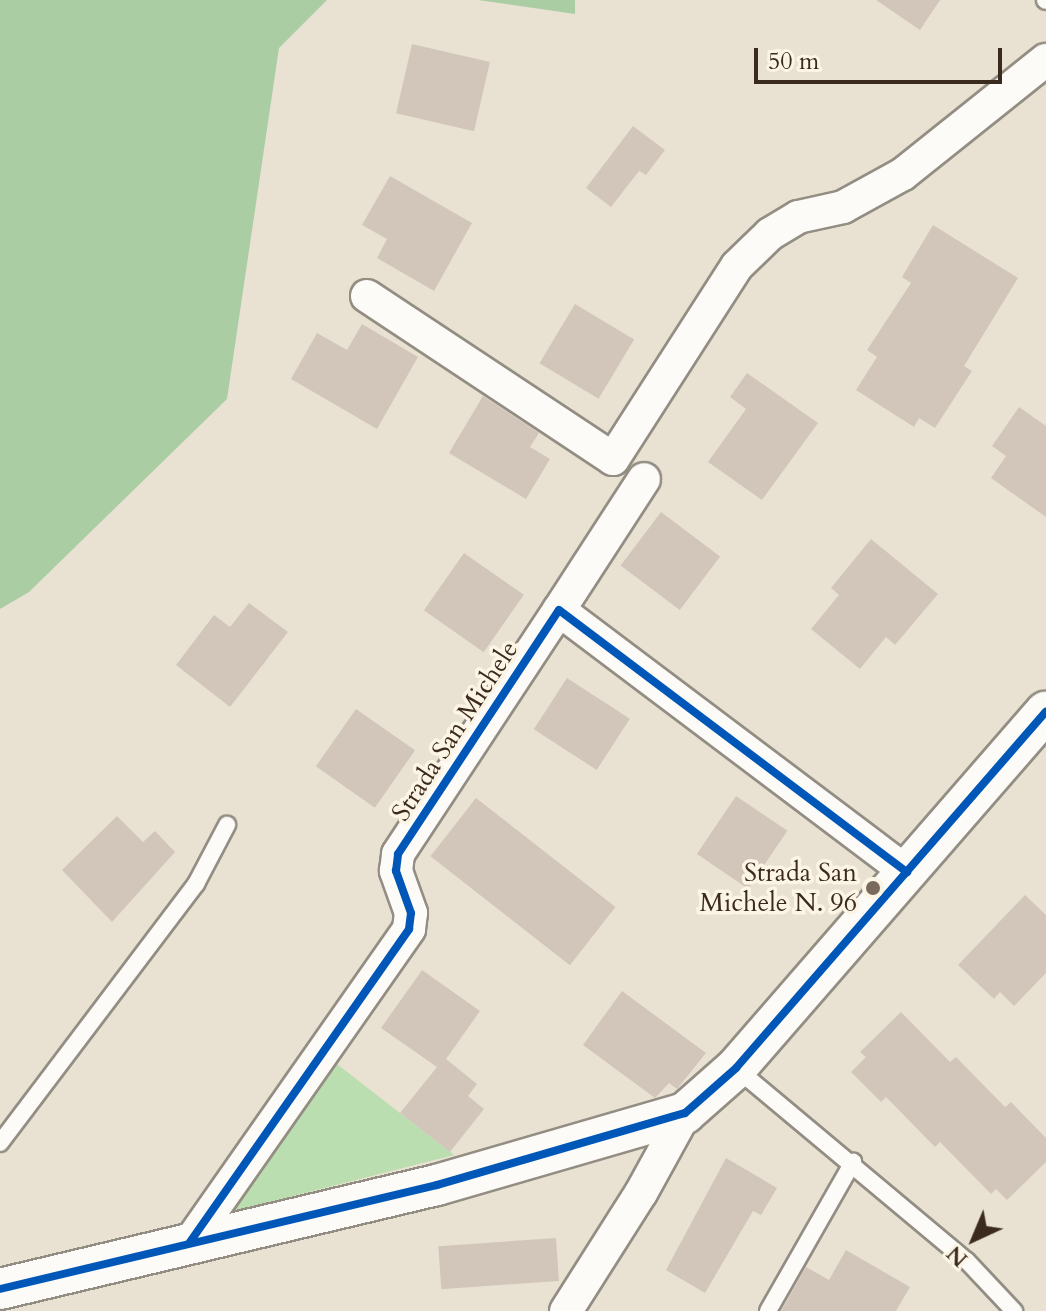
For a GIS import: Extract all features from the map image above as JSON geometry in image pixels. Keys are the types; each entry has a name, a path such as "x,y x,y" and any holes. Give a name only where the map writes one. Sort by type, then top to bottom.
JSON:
{"street":[{"path":"367,296 613,459 737,266 770,234 798,217 843,207 903,174 1046,60"},
{"name":"Strada San Michele","path":"190,1242 409,929 411,913 396,871 398,854 644,479"},
{"path":"559,610 907,872"},
{"path":"566,1311 641,1193 685,1113 736,1068 1046,712"},
{"path":"0,1289 437,1185 685,1113"}],"lane":[{"path":"0,1143 196,884 227,825"},
{"path":"736,1068 853,1162 967,1261 1014,1311"},
{"path":"768,1311 853,1162"}],"green space":[{"path":"0,0 327,0 279,48 227,399 29,592 0,609"},
{"path":"478,0 575,0 575,14"},
{"path":"333,1061 454,1155 234,1211"}],"building":[{"path":"876,0 940,0 920,30"},
{"path":"412,44 490,62 474,131 396,113"},
{"path":"633,126 665,150 646,175 639,171 611,207 586,188"},
{"path":"390,176 472,223 434,291 377,258 387,239 362,225"},
{"path":"933,225 1018,278 964,366 972,371 935,428 919,418 914,427 856,390 877,357 867,350 911,283 902,277"},
{"path":"575,304 634,340 599,399 539,363"},
{"path":"362,324 418,357 377,429 291,379 317,333 347,350"},
{"path":"747,373 818,423 762,500 708,462 746,409 730,397"},
{"path":"483,396 539,433 530,447 550,459 526,499 449,453"},
{"path":"1019,407 1046,426 1046,517 991,478 1006,456 992,446"},
{"path":"661,512 720,557 680,610 621,566"},
{"path":"871,539 938,594 895,645 886,637 860,669 811,629 839,595 831,588"},
{"path":"464,553 524,595 484,652 424,610"},
{"path":"249,603 288,632 230,707 176,665 214,615 230,627"},
{"path":"567,678 630,719 597,770 534,729"},
{"path":"356,709 415,750 375,808 316,766"},
{"path":"736,796 787,831 748,889 697,854"},
{"path":"476,798 615,907 570,965 430,856"},
{"path":"117,816 143,842 155,831 175,852 112,922 62,870"},
{"path":"1025,895 1046,915 1046,973 1014,1006 1000,992 994,999 958,965"},
{"path":"422,970 480,1011 446,1059 477,1084 468,1096 484,1109 450,1152 400,1113 437,1067 381,1028"},
{"path":"622,991 706,1053 677,1089 669,1083 655,1098 583,1045"},
{"path":"901,1012 950,1062 956,1057 1005,1107 1011,1102 1046,1138 1046,1162 1007,1200 996,1189 991,1194 940,1142 935,1147 886,1097 881,1102 851,1072 866,1057 860,1052"},
{"path":"726,1158 777,1188 761,1215 753,1211 705,1293 666,1270"},
{"path":"556,1238 559,1281 441,1289 438,1246"},
{"path":"846,1250 910,1287 896,1311 781,1311 806,1267 829,1280"}],"cycle path":[{"path":"190,1242 409,929 411,913 396,871 398,854 559,610 907,872"},
{"path":"0,1289 437,1185 685,1113 736,1068 1046,712"}],"place":[{"name":"Strada San Michele N. 96","path":"873,888"}]}
